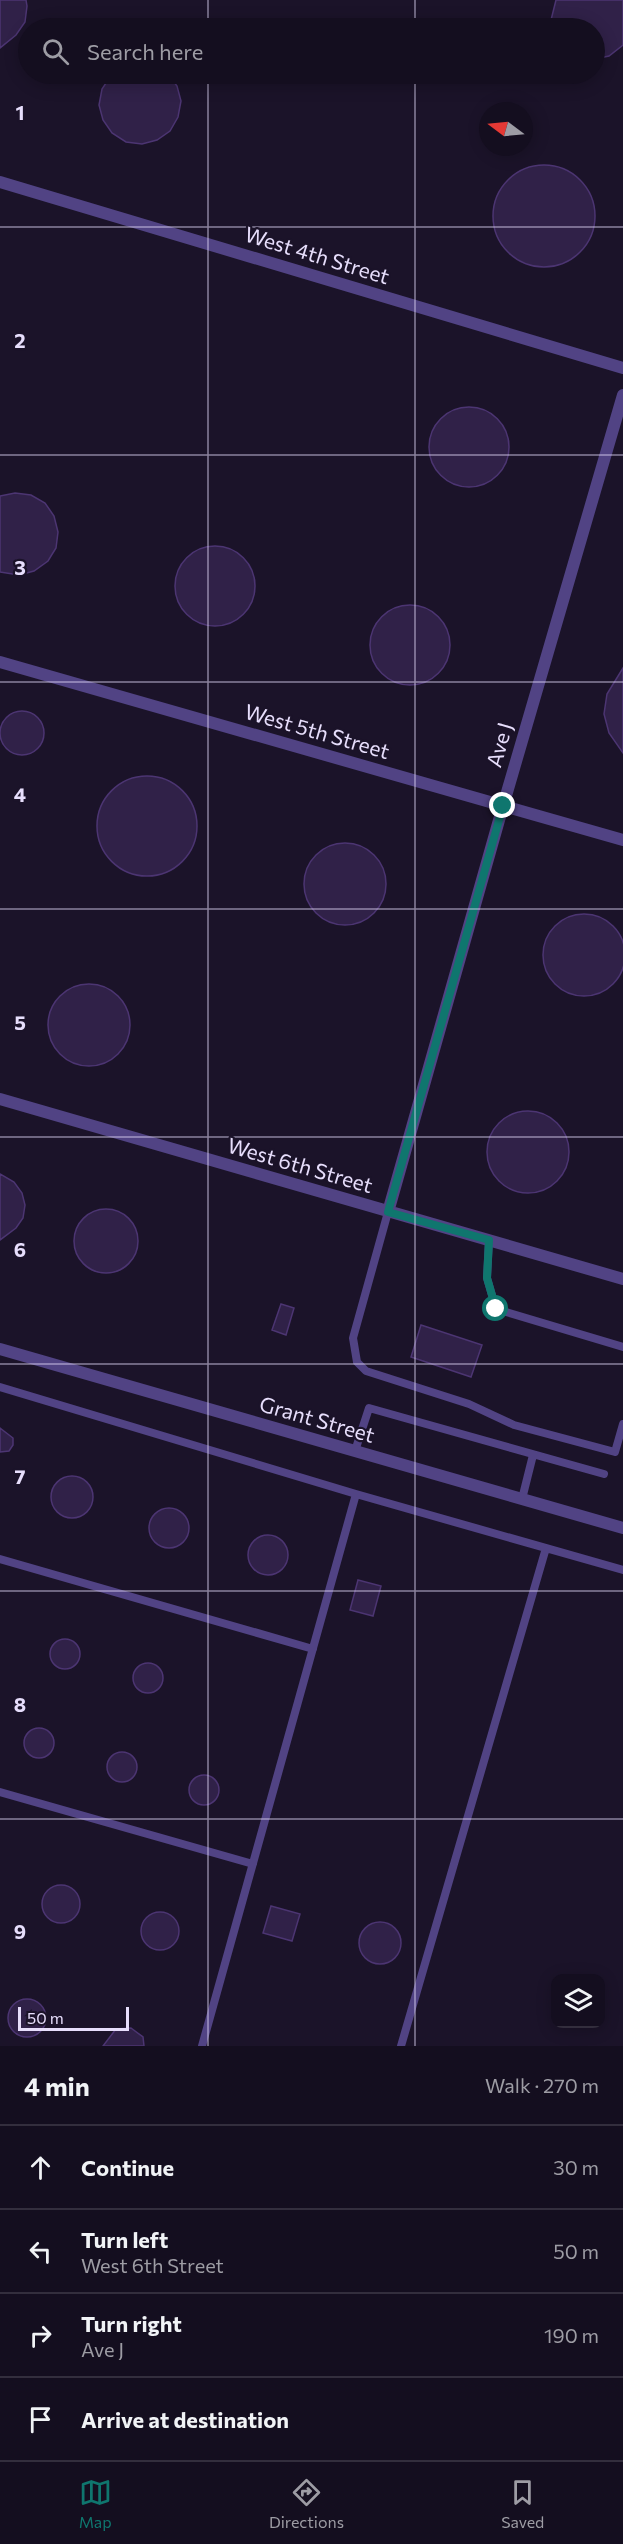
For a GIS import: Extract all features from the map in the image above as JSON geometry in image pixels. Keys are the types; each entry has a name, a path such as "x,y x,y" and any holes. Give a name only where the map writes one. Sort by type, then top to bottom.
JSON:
{"street":[{"name":"West 4th Street","path":"0,183 623,368"},
{"name":"Ave J","path":"388,1212 623,395"},
{"name":"West 5th Street","path":"0,662 623,840"},
{"name":"West 6th Street","path":"0,1099 623,1279"},
{"name":"Grant Street","path":"0,1349 623,1528"}],"lane":[{"path":"388,1212 353,1338 357,1362 366,1371 469,1404 514,1425 615,1452 623,1424"},
{"path":"489,1240 487,1278 496,1309 623,1347"},
{"path":"0,1387 356,1494 623,1570"},
{"path":"355,1451 369,1408 604,1474"},
{"path":"522,1499 534,1455"},
{"path":"202,2046 356,1494"},
{"path":"401,2046 546,1548"},
{"path":"0,1559 313,1649"},
{"path":"0,1792 253,1864"}],"building":[{"path":"0,0 26,0 26,18 18,18 18,32 0,48"},
{"path":"556,0 623,0 623,45 605,57 605,18 552,18"},
{"path":"105,84 176,84 181,101 178,117 170,131 157,140 142,144 126,142 112,133 103,120 99,105"},
{"path":"544,165 563,169 580,180 591,197 595,216 591,235 580,252 563,263 544,267 525,263 508,252 497,235 493,216 497,197 508,180 525,169"},
{"path":"461,407 477,407 498,418 509,439 509,455 498,476 477,487 461,487 447,481 435,469 429,455 429,439 435,425 447,413"},
{"path":"15,493 31,495 45,503 54,516 58,532 56,548 48,561 34,571 19,575 0,572 0,496"},
{"path":"207,546 223,546 244,557 255,578 255,594 244,615 223,626 207,626 193,620 181,608 175,594 175,578 181,564 193,552"},
{"path":"402,605 418,605 439,616 450,637 450,653 439,674 418,685 402,685 388,679 376,667 370,653 370,637 376,623 388,611"},
{"path":"623,668 623,753 609,733 604,714 607,694"},
{"path":"22,711 37,718 44,733 37,748 22,755 7,748 0,733 7,718"},
{"path":"147,776 175,784 189,798 197,826 189,854 175,868 147,876 119,868 105,854 97,826 105,798 119,784"},
{"path":"337,843 353,843 368,850 379,861 386,876 383,900 374,913 353,925 337,925 322,918 311,907 304,892 304,876 311,861 322,850"},
{"path":"584,914 600,917 613,926 622,939 624,963 622,971 613,984 600,993 584,996 568,993 555,984 546,971 543,955 546,939 555,926 568,917"},
{"path":"81,984 97,984 112,991 123,1002 130,1017 127,1041 118,1054 97,1066 81,1066 66,1059 55,1048 48,1033 48,1017 55,1002 66,991"},
{"path":"520,1111 536,1111 551,1118 562,1129 569,1144 566,1168 557,1181 536,1193 520,1193 505,1186 494,1175 487,1160 487,1144 494,1129 505,1118"},
{"path":"0,1174 14,1182 22,1193 25,1205 23,1218 16,1228 0,1240"},
{"path":"100,1209 112,1209 129,1218 136,1229 138,1241 136,1253 129,1264 112,1273 100,1273 88,1268 79,1259 74,1247 74,1235 79,1223 88,1214"},
{"path":"281,1304 294,1308 286,1335 272,1330"},
{"path":"421,1325 482,1345 471,1377 411,1357"},
{"path":"0,1428 13,1438 13,1445 9,1451 0,1452"},
{"path":"72,1476 80,1477 87,1482 92,1489 92,1505 87,1512 80,1517 72,1518 64,1517 57,1512 52,1505 51,1497 52,1489 57,1482 64,1477"},
{"path":"169,1508 177,1509 183,1514 188,1520 188,1536 183,1542 177,1547 169,1548 161,1547 155,1542 150,1536 149,1528 150,1520 155,1514 161,1509"},
{"path":"268,1535 276,1536 282,1541 287,1547 287,1563 282,1569 276,1574 268,1575 260,1574 254,1569 249,1563 248,1555 249,1547 254,1541 260,1536"},
{"path":"358,1580 381,1586 373,1616 350,1610"},
{"path":"65,1639 71,1640 79,1648 79,1660 71,1668 65,1669 59,1668 51,1660 50,1654 51,1648 59,1640"},
{"path":"148,1663 154,1664 162,1672 162,1684 154,1692 148,1693 142,1692 134,1684 133,1678 134,1672 142,1664"},
{"path":"39,1728 45,1729 53,1737 53,1749 45,1757 39,1758 33,1757 25,1749 24,1743 25,1737 33,1729"},
{"path":"122,1752 128,1753 136,1761 136,1773 128,1781 122,1782 116,1781 108,1773 107,1767 108,1761 116,1753"},
{"path":"204,1775 210,1776 218,1784 218,1796 210,1804 204,1805 198,1804 190,1796 189,1790 190,1784 198,1776"},
{"path":"61,1885 74,1891 80,1904 74,1917 61,1923 48,1917 42,1904 48,1891"},
{"path":"271,1906 300,1914 292,1941 263,1933"},
{"path":"160,1912 173,1918 179,1931 173,1944 160,1950 147,1944 141,1931 147,1918"},
{"path":"380,1922 395,1928 401,1943 395,1958 380,1964 365,1958 359,1943 365,1928"},
{"path":"27,1999 40,2005 46,2018 40,2031 27,2037 14,2031 8,2018 14,2005"},
{"path":"131,2028 143,2037 144,2046 103,2046 116,2029"}],"route":[{"path":"496,1309 487,1278 489,1240 388,1212 503,806"}]}
